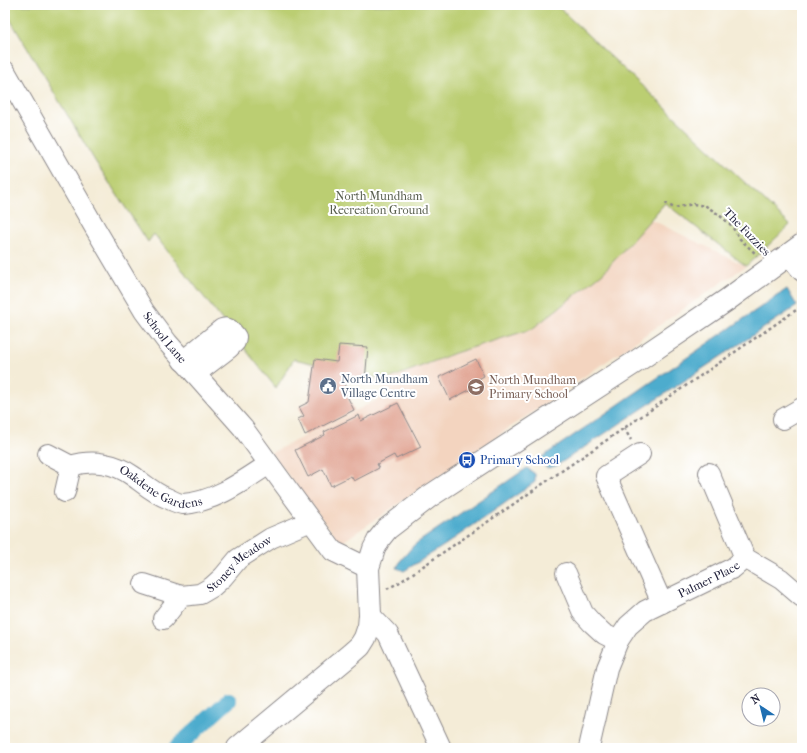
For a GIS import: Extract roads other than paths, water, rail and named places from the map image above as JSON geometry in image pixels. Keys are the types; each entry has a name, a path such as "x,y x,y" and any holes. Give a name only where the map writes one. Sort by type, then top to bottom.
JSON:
{"main road":[{"path":"238,748 360,646 365,638 369,626 368,568 374,549 379,539 387,529 430,496 637,361 771,269 798,257"}],"street":[{"name":"School Lane","path":"5,71 91,222 144,311 167,342 243,428 333,551 368,568"},
{"path":"783,419 802,408"},
{"path":"48,454 71,466 65,492"},
{"path":"640,454 606,476 662,603"},
{"name":"Oakdene Gardens","path":"71,466 79,463 97,462 114,466 131,475 164,497 182,504 205,500 236,486 269,464"},
{"name":"Palmer Place","path":"589,748 607,668 618,641 628,626 645,611 733,568 745,558 709,473"},
{"name":"Stoney Meadow","path":"144,584 181,596 200,594 212,587 223,577 238,559 271,538 311,521"},
{"path":"745,558 781,580 802,597"},
{"path":"566,573 583,613 604,634 618,641"},
{"path":"163,619 181,596"},
{"path":"369,607 388,634 441,748"}],"water":[{"path":"787,289 797,306 556,466 547,468 541,463 542,457"},
{"path":"527,468 535,474 535,482 445,545 404,571 397,568 401,560 414,545"}],"waterway":[{"path":"176,748 229,700"}],"place":[{"name":"North Mundham Village Centre","path":"328,386"},
{"name":"North Mundham Primary School","path":"476,387"},
{"name":"Primary School","path":"467,460"}],"park label":[{"name":"North Mundham Recreation Ground","path":"379,203"}]}
